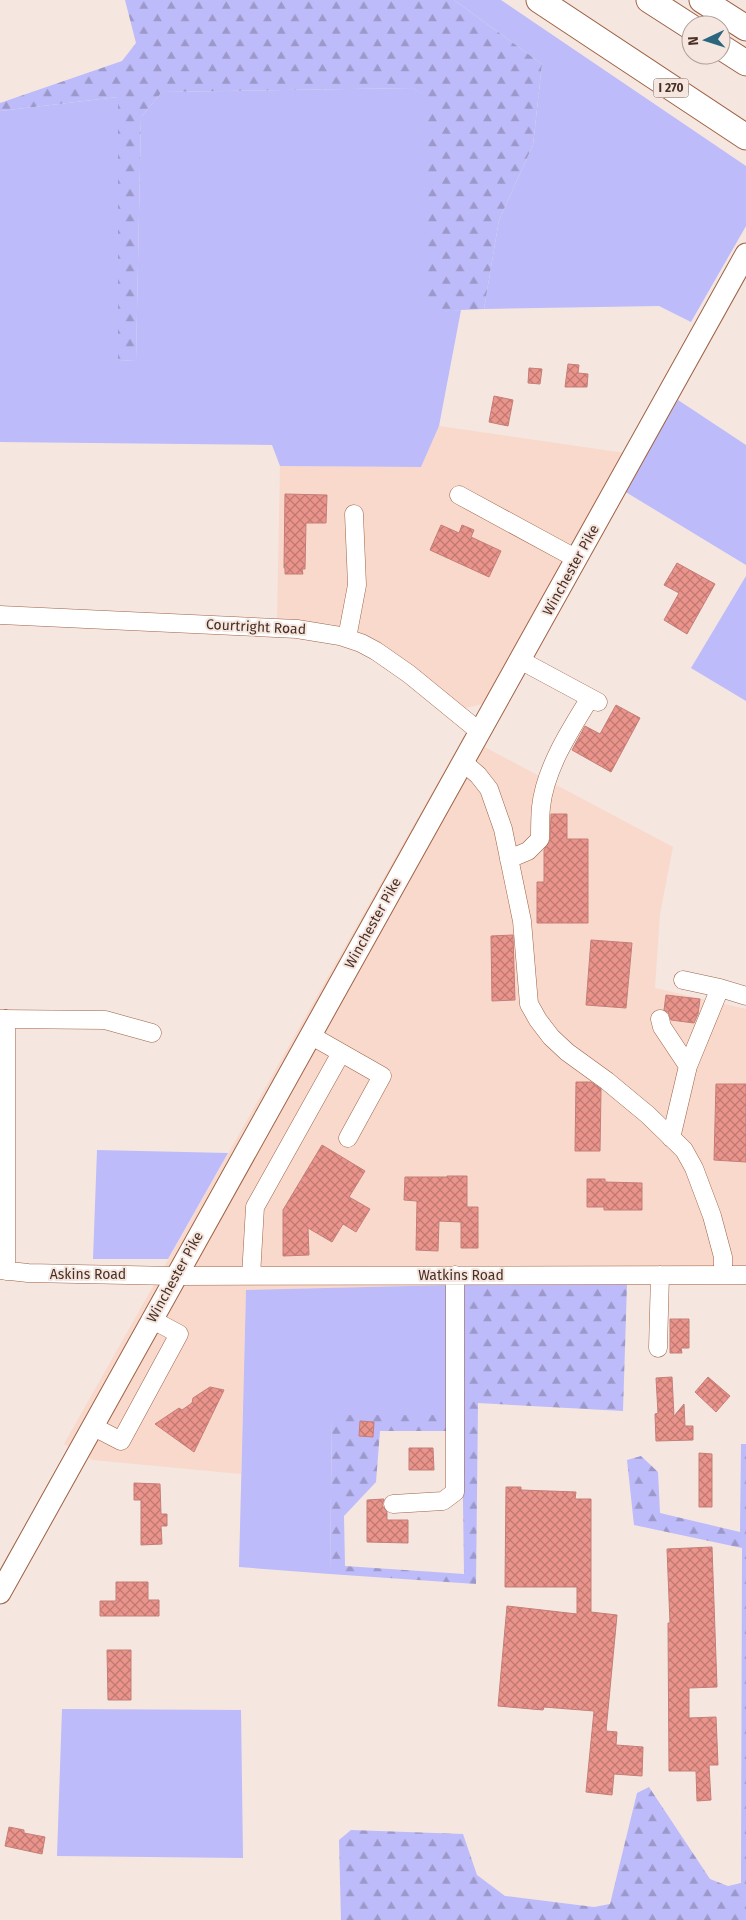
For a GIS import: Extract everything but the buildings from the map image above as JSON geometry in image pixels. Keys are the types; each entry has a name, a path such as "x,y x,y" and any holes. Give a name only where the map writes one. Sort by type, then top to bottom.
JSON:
{"highway":[{"name":"I 270","path":"540,0 746,137"},
{"path":"648,0 681,21"},
{"path":"702,0 746,28"},
{"path":"731,53 746,63"}],"main road":[{"name":"Winchester Pike","path":"0,1592 746,254"}],"street":[{"path":"459,495 576,559"},
{"path":"347,638 357,585 354,514"},
{"name":"Courtright Road","path":"0,616 297,629 347,638 376,651 393,663 480,732"},
{"path":"509,859 528,851 540,838 541,807 546,785 558,755 594,700 520,660"},
{"path":"464,762 489,789 503,829 522,921 529,1004 551,1037 567,1052 627,1098 684,1150 694,1168 712,1216 723,1257 723,1275"},
{"path":"683,980 746,996"},
{"path":"671,1138 688,1066 720,988"},
{"path":"660,1018 662,1027 688,1066"},
{"path":"3,1270 3,1019 105,1020 152,1034"},
{"path":"310,1035 382,1076 348,1138"},
{"path":"251,1276 256,1207 341,1053"},
{"name":"Askins Road","path":"3,1270 28,1273 175,1276"},
{"path":"393,1504 443,1501 456,1492 455,1275"},
{"path":"658,1348 660,1275"},
{"name":"Watkins Road","path":"175,1276 746,1276"},
{"path":"92,1426 121,1441 179,1334 151,1319"}],"shaded area":[{"path":"439,426 625,453 483,704 465,708 379,642 331,624 277,620 280,466 421,467"},
{"path":"464,736 673,847 660,914 655,988 746,1009 746,1283 450,1285 246,1290 241,1474 93,1460 64,1444"}],"green space":[{"path":"125,0 454,0 542,64 533,145 499,220 484,309 426,314 426,97 413,88 162,92 141,117 136,361 118,360 118,97 0,111 0,103 122,61 136,43"},
{"path":"454,0 501,0 746,166 746,226 691,322 659,306 484,309 499,220 533,145 542,64"},
{"path":"413,88 427,97 426,313 461,310 439,426 421,467 280,466 272,445 0,442 0,111 118,97 118,360 136,361 141,117 162,92"},
{"path":"678,400 746,445 746,565 624,491"},
{"path":"746,576 746,701 691,668"},
{"path":"97,1150 228,1153 168,1259 93,1259"},
{"path":"627,1284 623,1411 478,1403 476,1584 330,1574 332,1415 451,1415 450,1431 380,1431 376,1482 344,1516 345,1566 464,1574 460,1285"},
{"path":"450,1285 451,1415 332,1416 330,1574 239,1567 246,1290"},
{"path":"741,1444 746,1444 746,1920 341,1920 339,1840 351,1830 463,1834 477,1875 505,1896 594,1907 610,1904 637,1793 649,1787 710,1879 728,1886 741,1883 742,1548 634,1525 627,1460 641,1456 658,1472 660,1513 740,1532"},
{"path":"62,1709 241,1710 243,1858 57,1856"}]}
